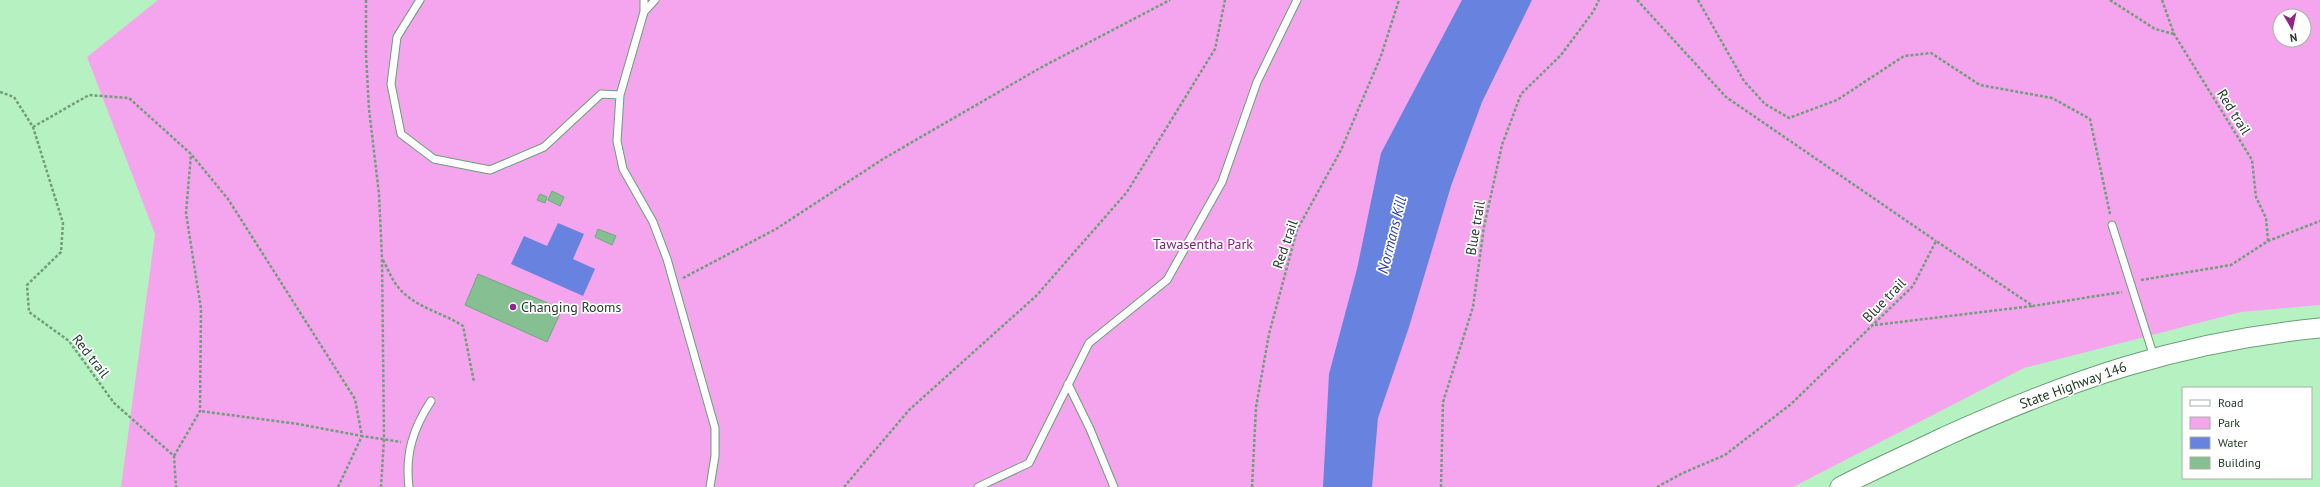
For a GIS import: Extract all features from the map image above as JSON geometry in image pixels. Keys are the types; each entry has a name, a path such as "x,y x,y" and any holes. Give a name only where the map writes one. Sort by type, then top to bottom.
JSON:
{"main road":[{"name":"State Highway 146","path":"1840,487 2000,412 2069,384 2154,357 2233,339 2320,328"}],"lane":[{"path":"420,0 397,37 391,84 401,134 434,159 490,170 544,147 601,94 620,95"},
{"path":"644,0 644,12 620,95 617,141 624,169 653,222 674,282 715,428 715,456 710,487"},
{"path":"644,12 654,0"},
{"path":"978,487 1029,463 1089,343 1167,280 1222,182 1257,82 1297,0"},
{"path":"2112,225 2154,357"},
{"path":"1068,384 1114,487"},
{"path":"410,487 407,471 411,444 417,423 432,401"}],"path":[{"path":"366,0 366,63 379,194 382,258 384,439 381,487"},
{"path":"674,282 776,229 883,159 1040,68 1170,0"},
{"path":"844,487 909,410 1036,296 1127,192 1215,48 1225,0"},
{"name":"Red trail","path":"1252,487 1256,407 1269,334 1297,230 1341,150 1381,56 1400,0"},
{"name":"Blue trail","path":"1441,487 1443,402 1473,308 1484,226 1502,145 1521,94 1561,55 1593,12 1599,0"},
{"path":"1637,0 1726,97 2033,306"},
{"path":"1698,0 1744,81 1765,104 1789,118 1836,100 1904,56 1931,53 1980,85 2052,98 2090,119 2112,225"},
{"path":"2110,0 2155,29 2174,34"},
{"name":"Red trail","path":"2162,0 2174,34 2252,160 2256,197 2266,218 2268,241"},
{"name":"Red trail","path":"0,92 14,97 33,128 63,223 61,252 27,285 30,312 69,341 114,403 174,456"},
{"path":"33,128 89,95 129,98 191,154 228,199 355,399 362,436 338,487"},
{"path":"176,487 174,456 200,411 201,309 186,213 191,154"},
{"path":"2130,281 2232,265 2268,241 2320,221"},
{"name":"Blue trail","path":"1656,486 1725,455 1791,404 1913,286 1936,241"},
{"path":"382,258 398,287 412,301 449,317 463,326 474,382"},
{"path":"1873,325 2033,306 2133,290"},
{"path":"200,411 298,424 411,444"}],"green space":[{"name":"Tawasentha Park","path":"158,0 2320,0 2320,305 2241,312 2024,368 1793,487 121,487 155,234 87,57"}],"water":[{"name":"Normans Kill","path":"1462,0 1532,0 1482,102 1451,186 1409,327 1378,418 1372,487 1323,487 1329,374 1357,269 1381,153"},
{"path":"558,223 584,234 573,259 595,269 583,296 511,264 524,236 547,246"}],"building":[{"path":"552,191 564,197 560,206 548,200"},
{"path":"540,194 547,197 545,203 537,200"},
{"path":"598,229 616,236 612,245 595,237"},
{"name":"Changing Rooms","path":"478,274 562,309 547,342 465,305"}],"place":[{"name":"Changing Rooms","path":"513,307"}]}
